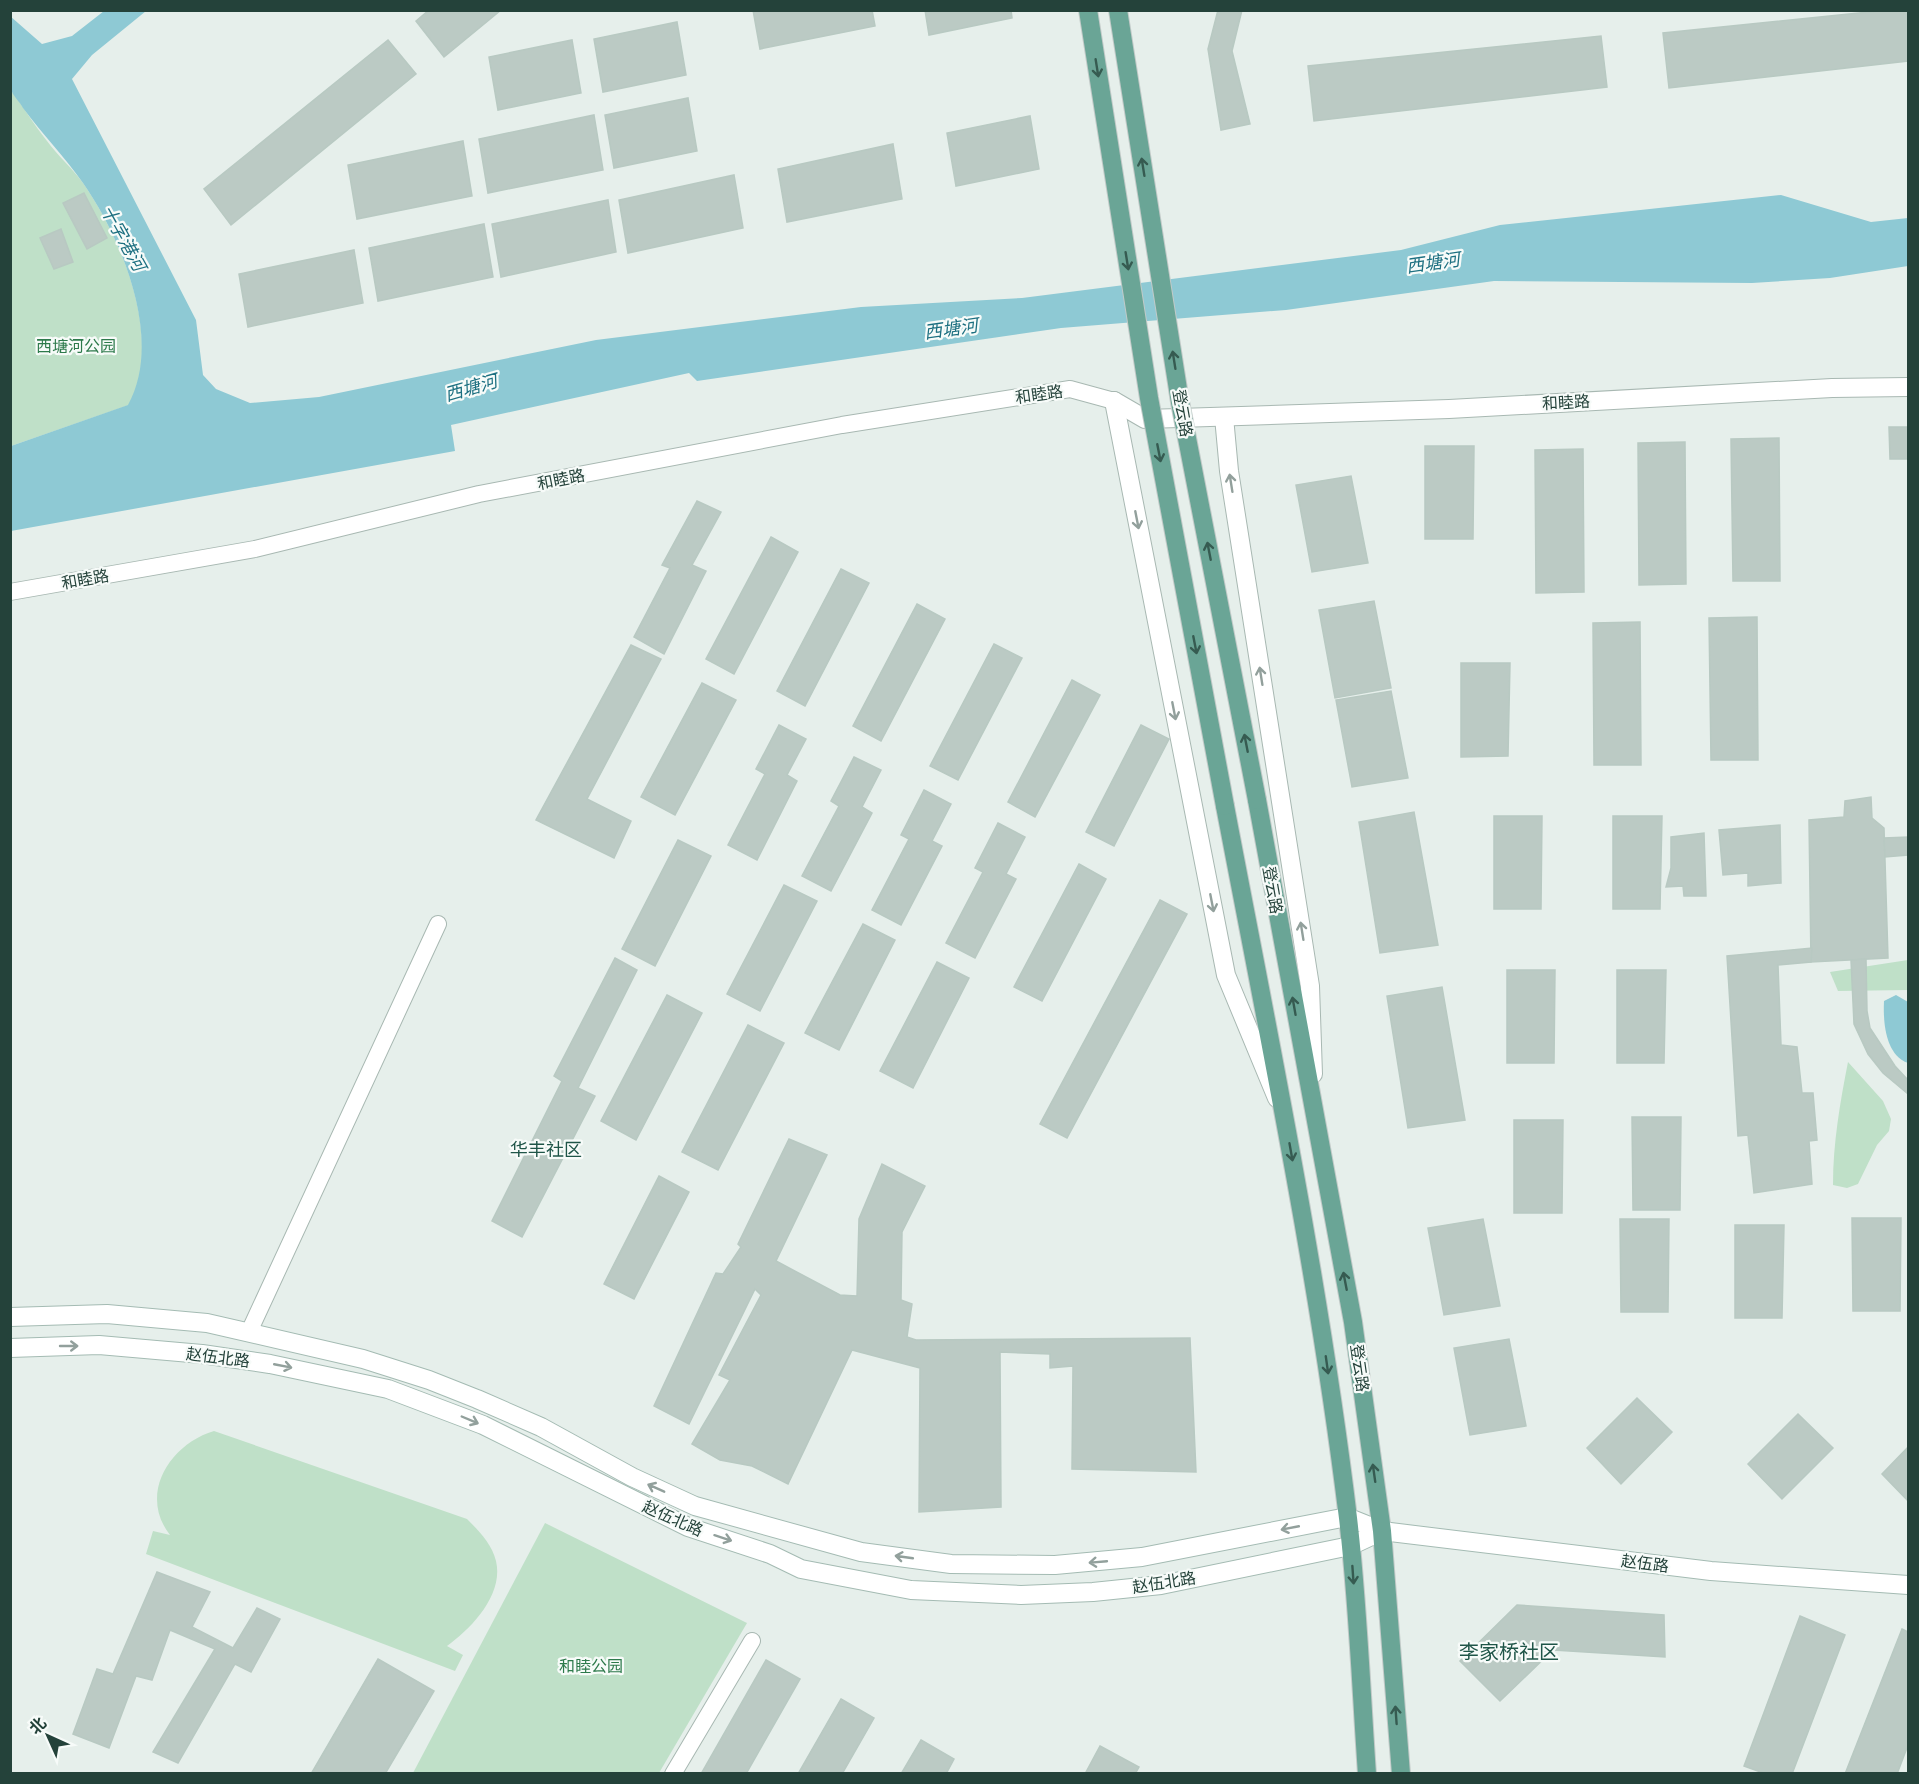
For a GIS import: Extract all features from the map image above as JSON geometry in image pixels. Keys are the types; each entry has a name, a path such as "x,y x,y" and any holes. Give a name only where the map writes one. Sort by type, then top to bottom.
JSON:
{"main road":[{"name":"登云路","path":"1088,10 1149,398 1284,1116 1324,1343 1350,1546 1367,1773"},
{"name":"登云路","path":"1118,10 1180,402 1257,800 1353,1322 1382,1531 1401,1773"},
{"name":"和睦路","path":"1114,401 1145,419 1449,409 1832,388 1908,387"},
{"path":"1114,401 1226,975 1284,1116"},
{"path":"1224,417 1228,471 1310,986 1314,1114"},
{"name":"赵伍北路","path":"10,1317 107,1314 207,1323 363,1359 429,1380 541,1427 632,1478 695,1506 861,1552 951,1564 1055,1565 1142,1557 1347,1517"},
{"name":"赵伍北路","path":"10,1348 99,1346 202,1354 270,1364 388,1389 483,1425 688,1527 770,1554 801,1569 911,1590 984,1595 1104,1591 1161,1585 1350,1546"},
{"name":"赵伍路","path":"1347,1517 1382,1531 1711,1571 1908,1585"},
{"path":"1350,1546 1382,1531"}],"street":[{"name":"和睦路","path":"10,592 255,549 479,494 842,425 1070,389 1114,401"},
{"path":"249,1332 438,924"},
{"path":"673,1773 752,1641"}],"green space":[{"name":"西塘河公园","path":"10,89 42,135 83,183 112,232 134,291 140,321 142,351 139,379 129,405 11,446"},
{"path":"1908,960 1908,990 1838,991 1830,972"},
{"path":"1848,1062 1883,1101 1891,1119 1889,1131 1877,1145 1858,1184 1847,1188 1833,1185 1834,1154"},
{"path":"214,1431 467,1519 488,1543 496,1561 497,1574 495,1586 484,1610 447,1646 463,1655 455,1671 146,1554 153,1531 170,1535 161,1519 157,1503 158,1488 163,1472 184,1447"},
{"name":"和睦公园","path":"545,1523 747,1623 659,1773 413,1773"}],"water":[{"path":"104,11 146,11 92,55 72,79 196,320 203,375 216,389 250,403 319,397 596,340 861,307 1022,298 1401,250 1500,225 1781,195 1871,222 1908,218 1908,266 1830,278 1752,283 1494,281 1286,310 1061,328 697,381 689,373 451,425 455,451 11,531 11,446 128,405 138,379 142,351 140,321 134,291 112,232 83,183 23,108 13,94 10,83 10,16 42,44 72,36"},
{"path":"1896,995 1908,1002 1908,1063 1894,1053 1885,1027 1884,1001"}],"building":[{"path":"429,10 501,10 444,57 416,21"},
{"path":"753,10 872,10 875,26 760,49"},
{"path":"925,10 1011,10 1012,18 929,35"},
{"path":"1218,10 1242,10 1232,51 1250,124 1221,130 1208,49"},
{"path":"1888,10 1908,10 1908,61 1669,88 1663,33"},
{"path":"677,22 686,75 603,92 594,39"},
{"path":"1601,36 1607,87 1314,121 1308,66"},
{"path":"388,40 416,74 231,225 204,189"},
{"path":"572,40 581,93 498,110 489,57"},
{"path":"688,98 697,151 614,168 605,115"},
{"path":"594,115 603,170 488,193 479,139"},
{"path":"1030,116 1039,169 956,186 947,133"},
{"path":"463,141 472,196 357,219 348,165"},
{"path":"893,144 902,199 787,222 778,169"},
{"path":"734,175 743,228 628,253 619,200"},
{"path":"84,193 107,238 87,249 63,203"},
{"path":"608,200 616,252 501,277 492,224"},
{"path":"484,224 493,277 378,301 369,248"},
{"path":"61,229 73,262 54,269 40,238"},
{"path":"354,250 363,303 248,327 239,274"},
{"path":"1889,427 1908,427 1908,459 1890,459"},
{"path":"1779,438 1780,581 1733,581 1731,439"},
{"path":"1685,442 1686,584 1639,585 1638,443"},
{"path":"1425,446 1474,446 1473,539 1425,539"},
{"path":"1583,449 1584,592 1536,593 1535,450"},
{"path":"1351,476 1368,563 1312,572 1296,485"},
{"path":"697,501 721,512 692,565 706,571 664,654 634,637 670,568 662,565"},
{"path":"771,537 798,552 734,674 706,659"},
{"path":"841,569 869,583 805,706 777,691"},
{"path":"1374,601 1391,688 1335,698 1319,610"},
{"path":"917,604 945,619 881,741 853,726"},
{"path":"1757,617 1758,760 1711,760 1709,618"},
{"path":"1640,622 1641,765 1594,765 1593,623"},
{"path":"994,644 1022,658 958,780 930,766"},
{"path":"631,645 661,659 587,799 631,821 614,858 536,820"},
{"path":"1461,663 1510,663 1508,756 1461,757"},
{"path":"1072,680 1100,695 1035,817 1008,802"},
{"path":"702,683 736,700 675,815 641,797"},
{"path":"1391,691 1408,778 1352,787 1336,700"},
{"path":"779,725 806,739 787,775 797,781 757,860 728,845 765,774 756,769"},
{"path":"1141,725 1169,739 1114,846 1086,832"},
{"path":"854,757 881,770 862,807 872,813 831,891 802,876 839,806 831,801"},
{"path":"924,790 951,804 932,841 942,846 901,925 872,910 909,839 901,835"},
{"path":"1871,797 1872,818 1884,828 1888,958 1811,962 1809,820 1844,817 1845,801"},
{"path":"1414,812 1438,945 1380,953 1359,822"},
{"path":"1494,816 1542,816 1541,909 1494,909"},
{"path":"1613,816 1662,816 1660,909 1613,909"},
{"path":"998,823 1025,837 1006,874 1016,879 975,958 946,943 983,872 975,868"},
{"path":"1780,825 1781,883 1748,886 1748,873 1723,875 1719,830"},
{"path":"1704,833 1706,896 1684,896 1683,886 1666,887 1671,868 1671,837"},
{"path":"1908,837 1908,855 1885,857 1884,838"},
{"path":"678,840 711,856 655,966 622,949"},
{"path":"1079,864 1106,879 1042,1001 1014,987"},
{"path":"784,885 817,901 760,1011 727,994"},
{"path":"1160,900 1187,914 1067,1138 1040,1124"},
{"path":"863,924 895,940 839,1050 805,1033"},
{"path":"1812,948 1811,962 1778,965 1781,1045 1797,1047 1802,1093 1813,1093 1817,1140 1809,1141 1812,1184 1754,1193 1748,1135 1738,1136 1727,956"},
{"path":"615,958 637,970 578,1088 595,1096 522,1237 492,1221 562,1081 554,1076"},
{"path":"1866,959 1867,1011 1870,1028 1895,1066 1908,1080 1908,1094 1883,1073 1868,1054 1854,1024 1851,960"},
{"path":"937,962 969,978 913,1088 880,1071"},
{"path":"1507,970 1555,970 1554,1063 1507,1063"},
{"path":"1617,970 1666,970 1664,1063 1617,1063"},
{"path":"1442,987 1465,1120 1408,1128 1387,996"},
{"path":"667,995 702,1013 636,1140 601,1121"},
{"path":"748,1025 784,1043 718,1170 682,1152"},
{"path":"1632,1117 1681,1117 1680,1210 1633,1210"},
{"path":"1514,1120 1563,1120 1562,1213 1514,1213"},
{"path":"789,1139 827,1155 776,1261 840,1295 857,1296 859,1219 882,1164 925,1186 902,1232 901,1300 912,1304 907,1337 916,1340 1190,1338 1196,1472 1072,1469 1073,1366 1050,1368 1050,1354 1000,1352 1001,1507 919,1512 920,1368 852,1350 788,1484 752,1466 720,1460 692,1444 730,1380 719,1375 761,1295 755,1289 689,1424 654,1406 716,1273 723,1274 741,1247 738,1244"},
{"path":"659,1176 689,1192 634,1299 604,1284"},
{"path":"1852,1218 1901,1218 1900,1311 1853,1311"},
{"path":"1483,1219 1500,1306 1444,1315 1428,1228"},
{"path":"1620,1219 1669,1219 1668,1312 1621,1312"},
{"path":"1735,1225 1784,1225 1782,1318 1735,1318"},
{"path":"1509,1339 1526,1426 1470,1435 1454,1348"},
{"path":"1637,1398 1672,1432 1621,1484 1587,1448"},
{"path":"1798,1414 1833,1448 1782,1499 1748,1464"},
{"path":"1908,1447 1908,1501 1882,1474"},
{"path":"157,1572 210,1592 192,1627 233,1648 257,1608 280,1619 251,1672 235,1664 178,1763 153,1752 215,1649 170,1630 152,1680 136,1676 109,1748 73,1734 97,1669 113,1674"},
{"path":"1517,1605 1664,1615 1665,1657 1553,1650 1500,1701 1460,1661"},
{"path":"1800,1616 1845,1635 1792,1774 1766,1774 1744,1766"},
{"path":"1902,1629 1908,1632 1908,1745 1897,1774 1845,1774"},
{"path":"378,1659 434,1691 385,1774 311,1774"},
{"path":"766,1660 800,1679 746,1774 701,1774"},
{"path":"841,1699 874,1718 842,1774 798,1774"},
{"path":"921,1740 954,1759 946,1774 901,1774"},
{"path":"1100,1746 1139,1767 1135,1774 1085,1774"}],"district":[{"name":"华丰社区","path":"546,1150"},
{"name":"李家桥社区","path":"1509,1652"}],"water label":[{"name":"十字港河","path":"123,238"},
{"name":"西塘河","path":"1433,263"},
{"name":"西塘河","path":"951,329"},
{"name":"西塘河","path":"471,388"}]}
